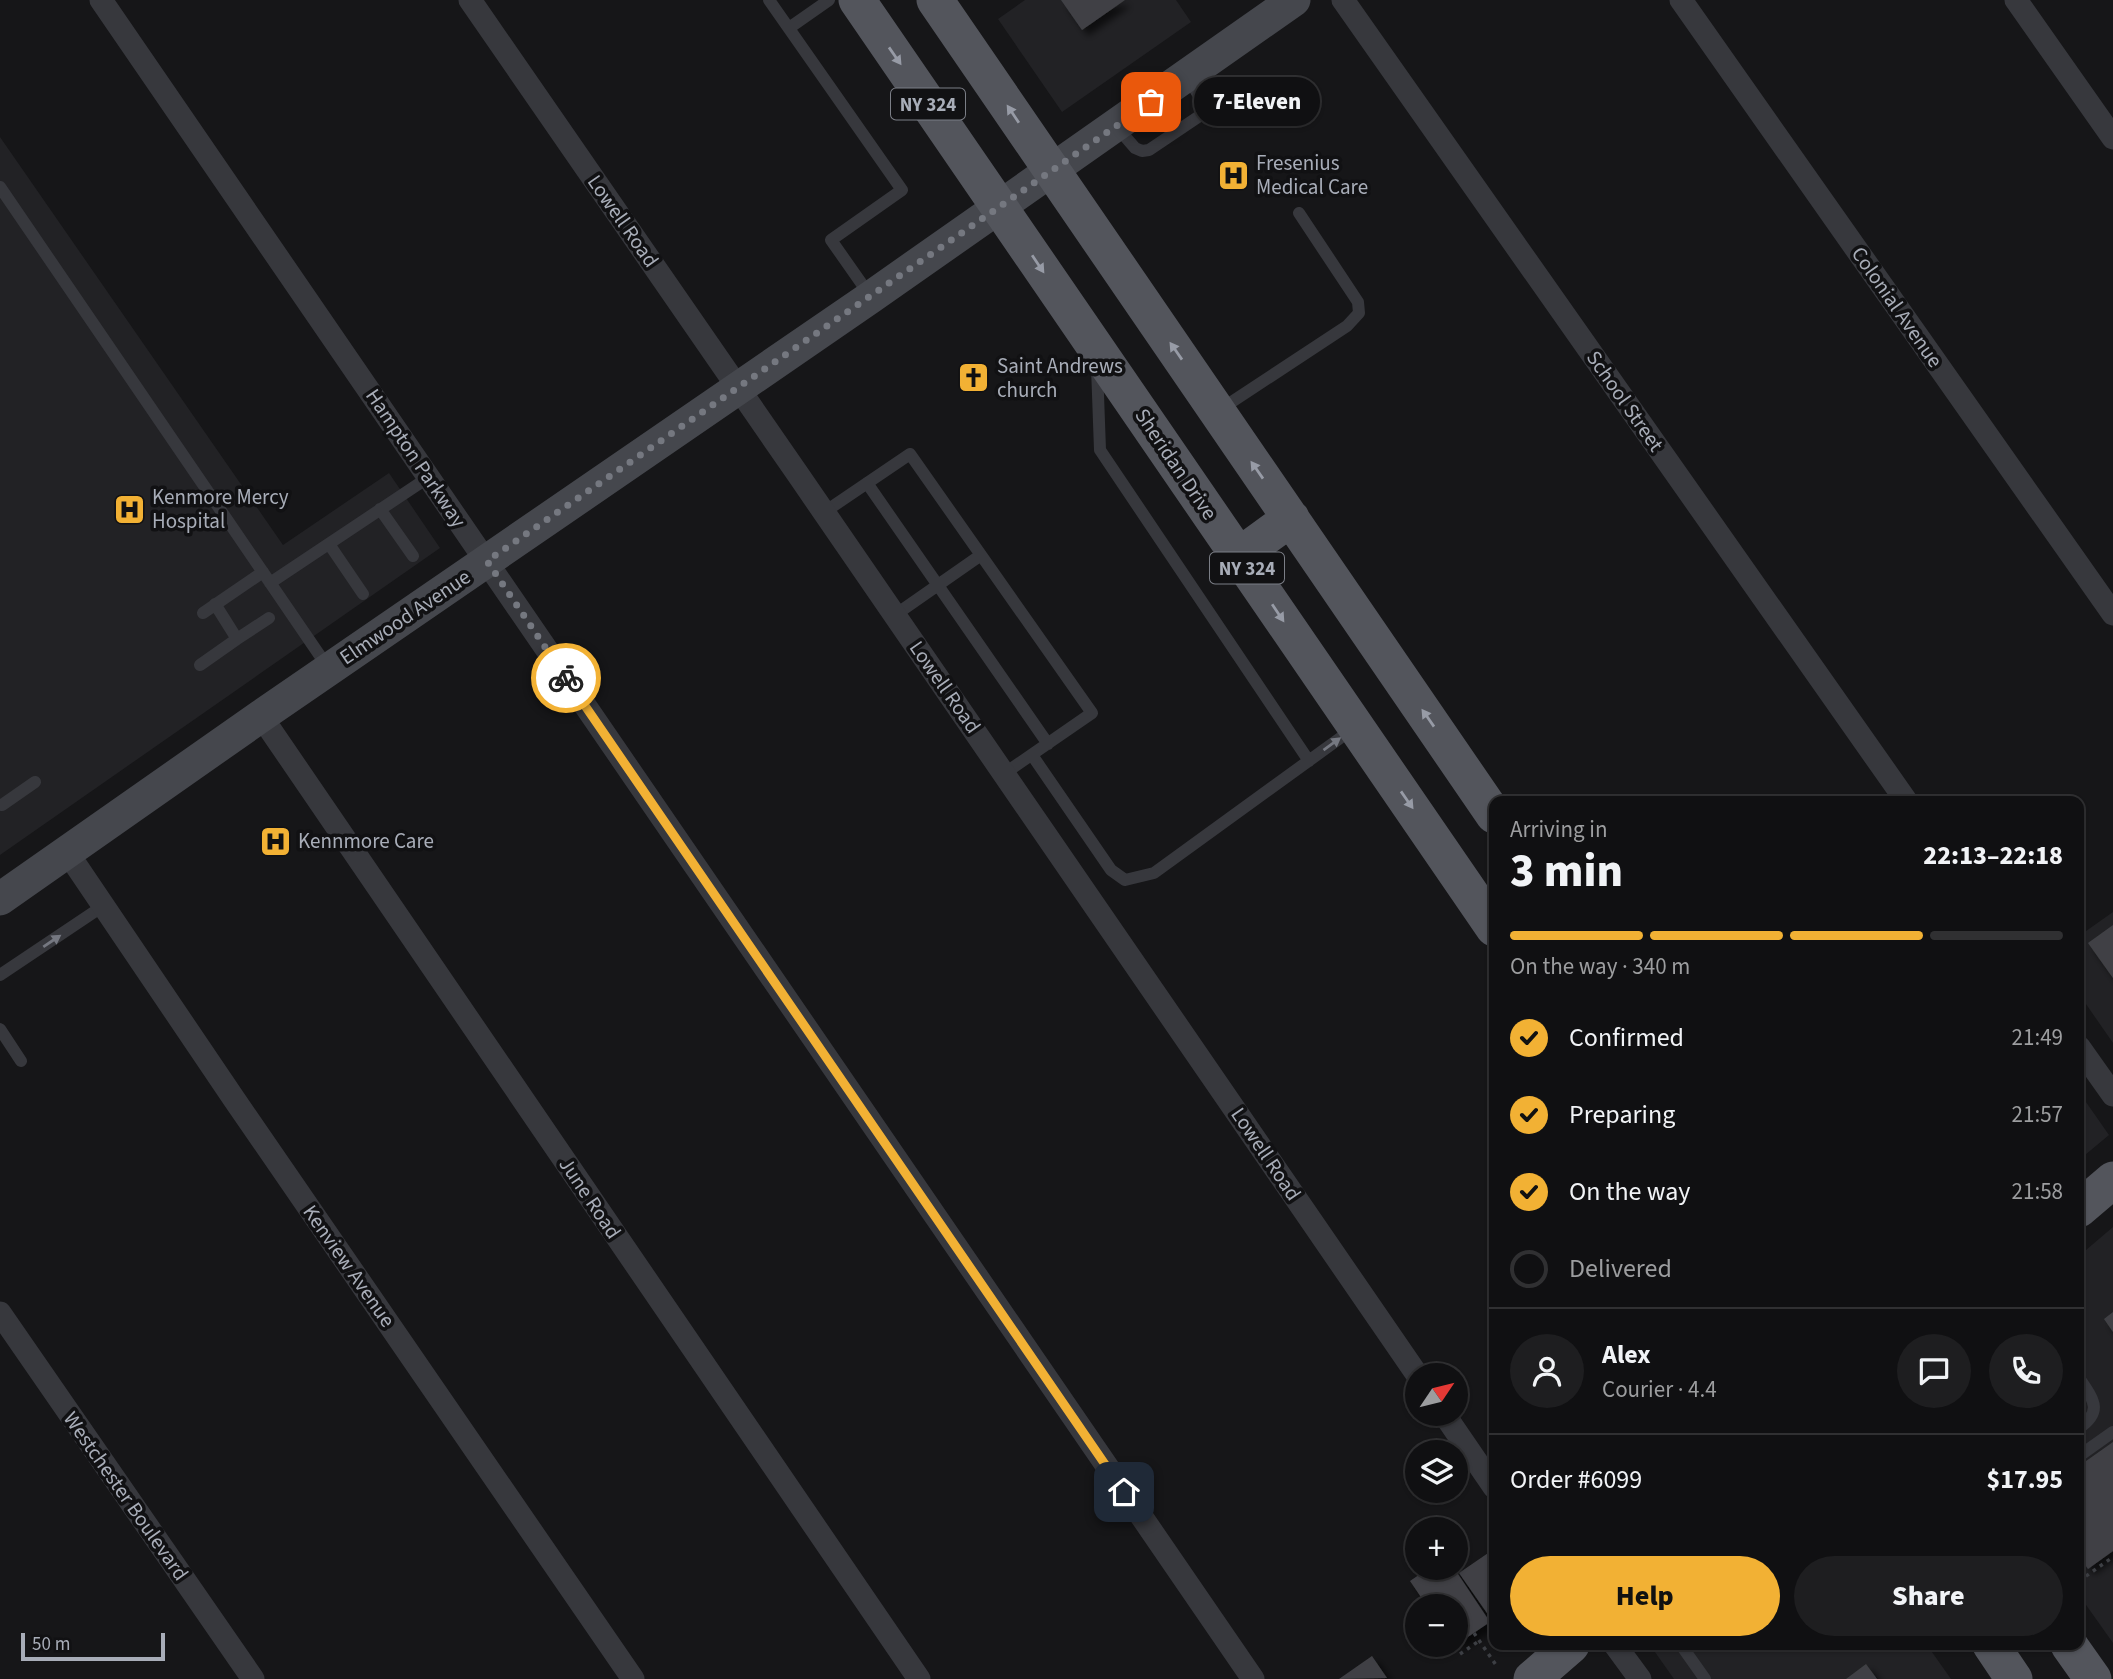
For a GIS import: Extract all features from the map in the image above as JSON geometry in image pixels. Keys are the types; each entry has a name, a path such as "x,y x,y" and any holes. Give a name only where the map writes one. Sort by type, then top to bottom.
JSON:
{"main road":[{"name":"Sheridan Drive","path":"856,0 1489,921"},
{"name":"NY 324","path":"935,0 1489,808"},
{"path":"1239,556 1291,518"},
{"path":"2084,1205 2113,1180"},
{"path":"1532,1679 1565,1650"},
{"path":"1994,1650 2014,1679"},
{"path":"2073,1650 2093,1679"}],"street":[{"name":"Hampton Parkway","path":"101,0 1253,1679"},
{"name":"Lowell Road","path":"470,0 823,513 1006,773 1409,1363"},
{"name":"Elmwood Avenue","path":"0,899 329,669 871,297 1294,0"},
{"name":"School Street","path":"1343,0 1903,796"},
{"name":"Colonial Avenue","path":"1681,0 2113,614"},
{"path":"2016,0 2113,138"},
{"name":"June Road","path":"261,716 919,1679"},
{"name":"Kenview Avenue","path":"67,852 633,1679"},
{"path":"2084,1054 2113,1095"},
{"name":"Westchester Boulevard","path":"0,1313 253,1679"},
{"path":"1452,1426 1489,1481"},
{"path":"1619,1650 1640,1679"}],"lane":[{"path":"769,0 902,190 831,240 871,297"},
{"path":"789,28 829,0"},
{"path":"1,189 329,669"},
{"path":"1217,411 1347,326 1359,313 1358,302 1299,213"},
{"path":"1097,349 1100,450 1309,761"},
{"path":"823,513 910,454 1092,713 1006,773"},
{"path":"203,613 215,604 329,544 429,477"},
{"path":"867,483 1048,744"},
{"path":"380,509 413,556"},
{"path":"329,544 363,594"},
{"path":"895,615 981,555"},
{"path":"215,604 237,639"},
{"path":"200,666 269,618"},
{"path":"1032,755 1111,870 1125,880 1154,873 1356,727"},
{"path":"1,804 34,782"},
{"path":"0,975 103,906"},
{"path":"0,1029 21,1060"},
{"path":"2084,1385 2095,1405 2089,1421 2084,1424"},
{"path":"2084,1452 2113,1432"},
{"path":"1685,1650 1705,1679"}],"path":[{"path":"2084,1577 2113,1557"},
{"path":"1474,1633 1496,1665"},
{"path":"1468,1649 1479,1641"}],"shaded area":[{"path":"1025,0 1176,0 1191,22 1062,112 998,19"},
{"name":"Kenmore Mercy Hospital","path":"0,137 283,545 389,473 440,548 0,855"},
{"path":"2113,912 2113,1043 2084,1001 2084,932"},
{"path":"2084,1099 2109,1135 2084,1156"},
{"path":"2113,1227 2113,1643 2084,1602 2084,1252"},
{"path":"1654,1650 1931,1650 1951,1679 1674,1679"}],"building":[{"path":"1061,0 1125,0 1082,30"},
{"path":"2113,925 2113,978 2088,943"},
{"path":"2113,1312 2113,1332 2104,1319"},
{"path":"2113,1442 2113,1551 2088,1569 2084,1563 2084,1462"},
{"path":"1489,1552 1489,1616 1464,1580 1468,1580 1468,1567"},
{"path":"1411,1580 1462,1580 1489,1623 1468,1637 1468,1594 1419,1594"},
{"path":"1372,1656 1387,1678 1339,1679"},
{"path":"1866,1664 1877,1679 1846,1679"}],"way so far":[{"path":"566,678 487,561 1151,102"}],"place":[{"name":"7-Eleven","path":"1151,102"},
{"name":"Fresenius Medical Care","path":"1233,175"},
{"name":"Saint Andrews church","path":"974,378"},
{"name":"Kenmore Mercy Hospital","path":"129,509"},
{"name":"Kennmore Care","path":"275,841"}],"route":[{"path":"566,678 1124,1492"}]}
